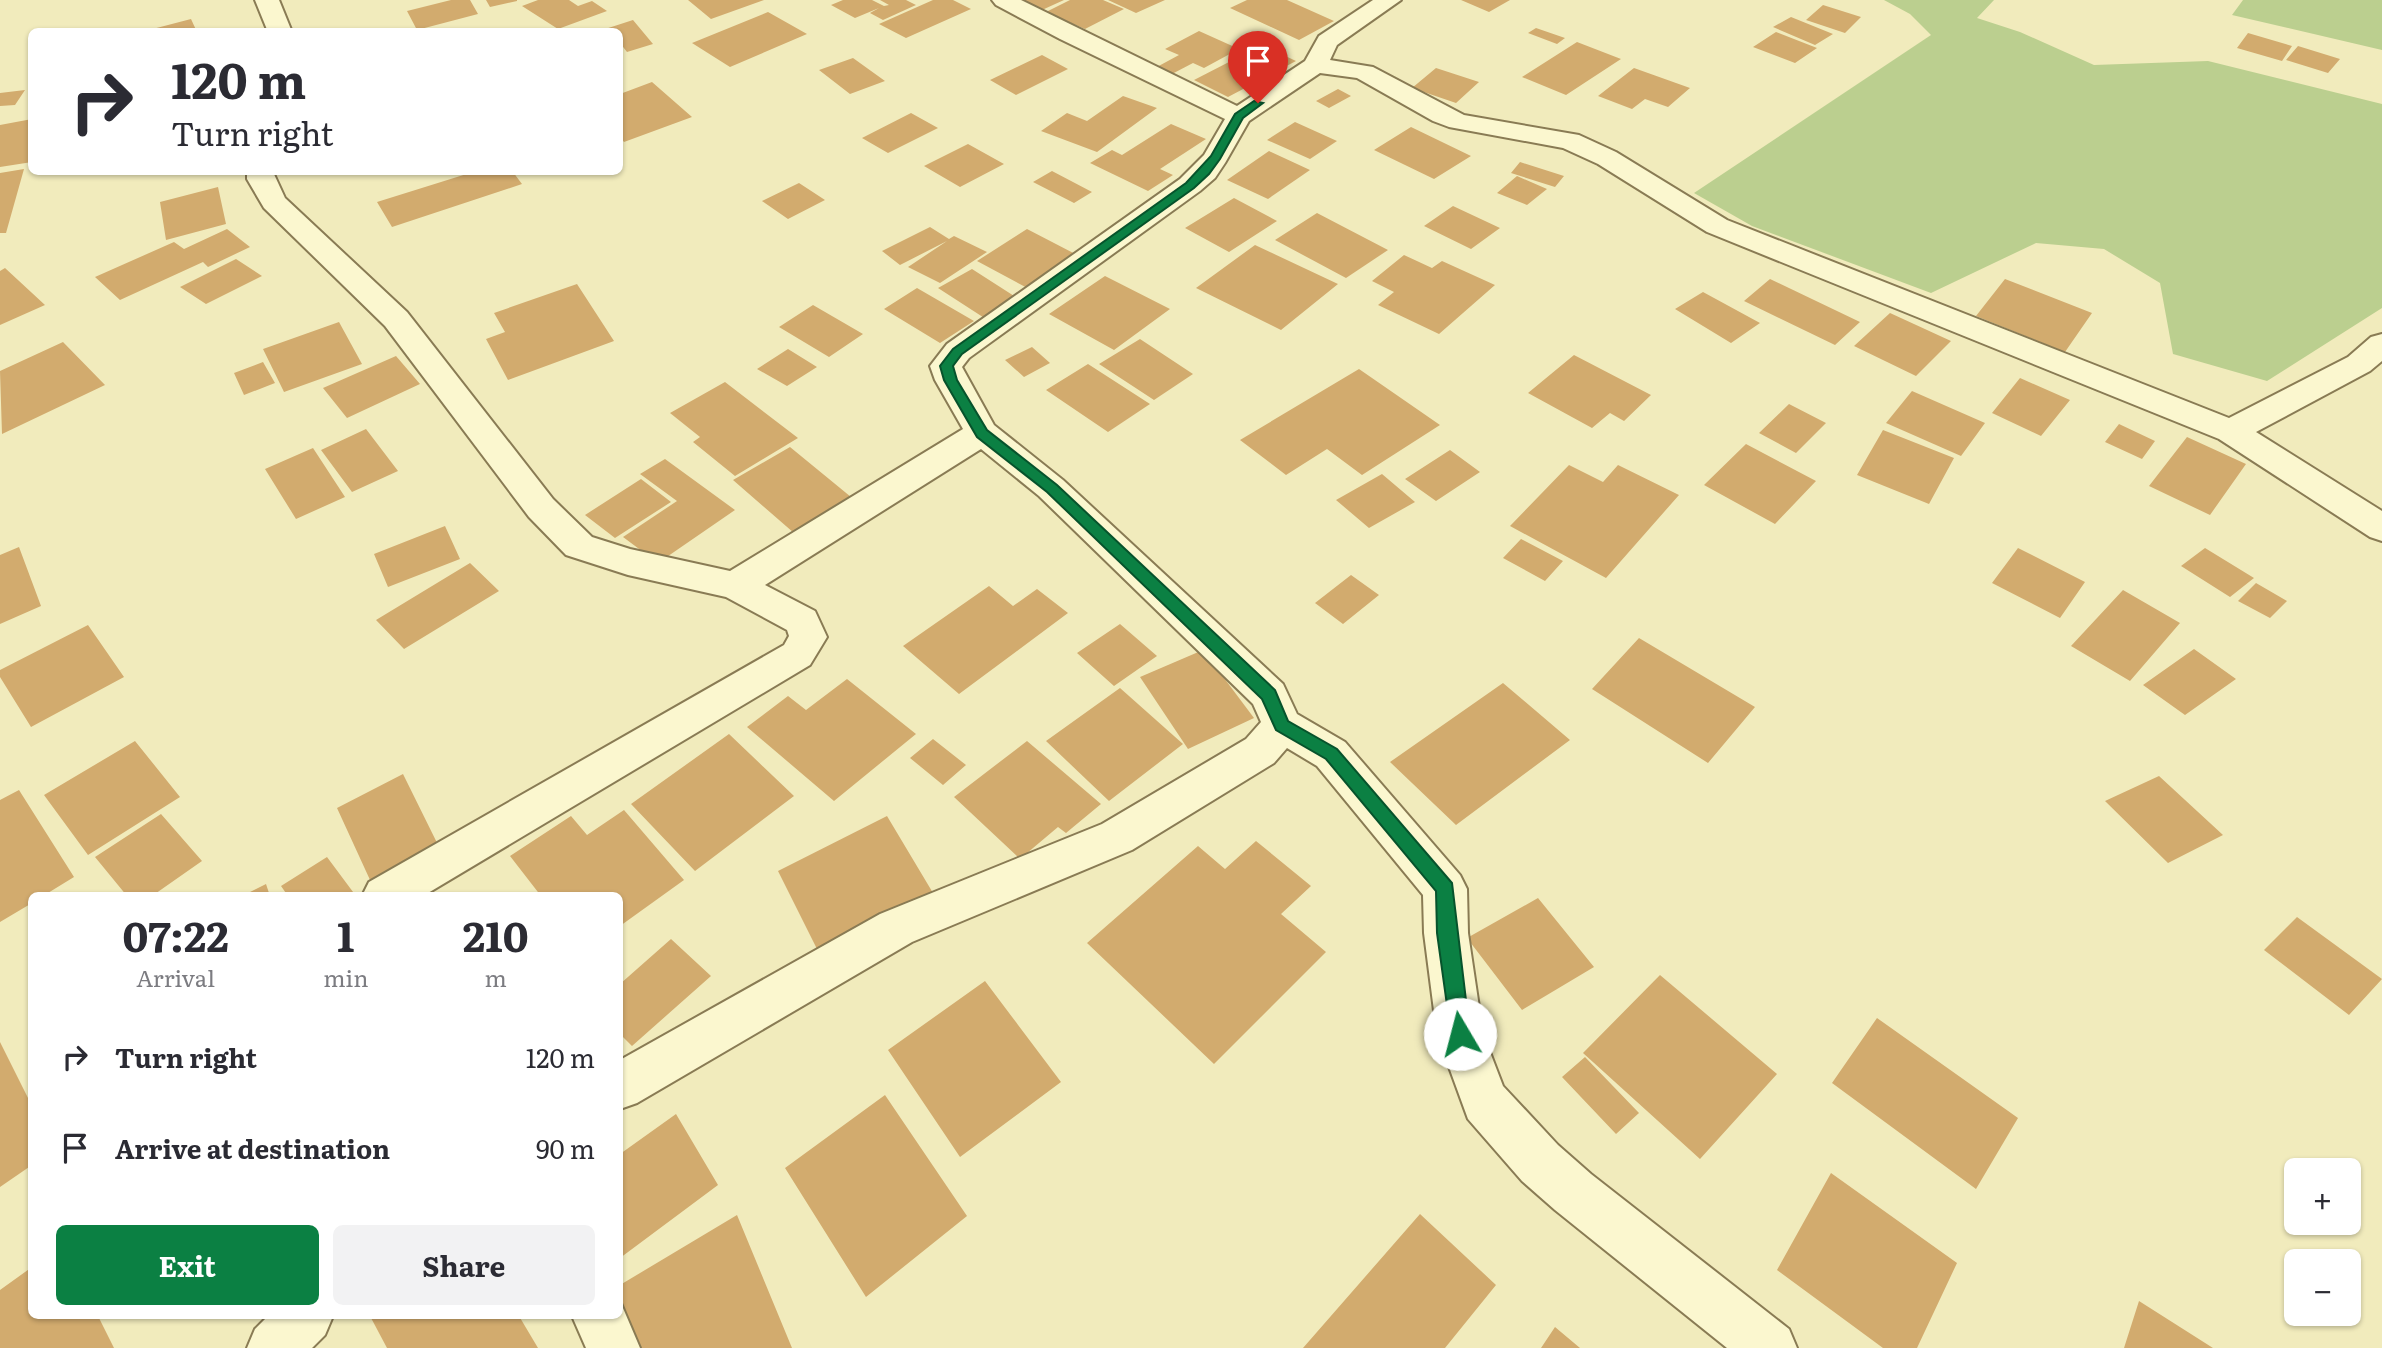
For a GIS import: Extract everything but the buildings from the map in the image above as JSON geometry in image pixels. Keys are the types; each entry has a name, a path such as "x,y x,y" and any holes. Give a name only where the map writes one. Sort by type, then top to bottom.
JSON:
{"street":[{"path":"267,0 278,28"},
{"path":"1004,0 1068,34 1239,116"},
{"path":"1389,0 1327,41 1315,65 1239,116 1216,157 1205,172 1190,185 958,351 946,366 951,380 982,433 1052,488 1269,695 1282,726 1331,754 1445,889 1446,933 1460,1034 1485,1102 1540,1163 1573,1192 1770,1348"},
{"path":"1315,65 1364,72 1441,116 1458,122 1570,141 1607,158 1717,226 2231,430 2382,528"},
{"path":"260,175 274,202 396,319 541,508 579,546 628,562 736,586 802,621 808,637 797,655 391,892"},
{"path":"2231,430 2358,364 2382,344"},
{"path":"736,586 982,433"},
{"path":"623,1084 895,928 1117,837 1260,751 1282,726"},
{"path":"274,1348 303,1319"},
{"path":"600,1319 613,1348"}],"green space":[{"path":"1884,0 1994,0 1977,18 2020,32 2094,65 2208,61 2382,104 2382,308 2267,381 2173,354 2160,283 2104,249 2036,243 1931,293 1752,226 1694,193 1931,35 1910,14"},
{"path":"2243,0 2382,0 2382,50 2232,15"}],"route":[{"path":"1258,103 1239,116 1216,157 1205,172 1190,185 958,351 946,366 951,380 982,433 1052,488 1269,695 1282,726 1331,754 1445,889 1446,933 1460,1034"}]}
